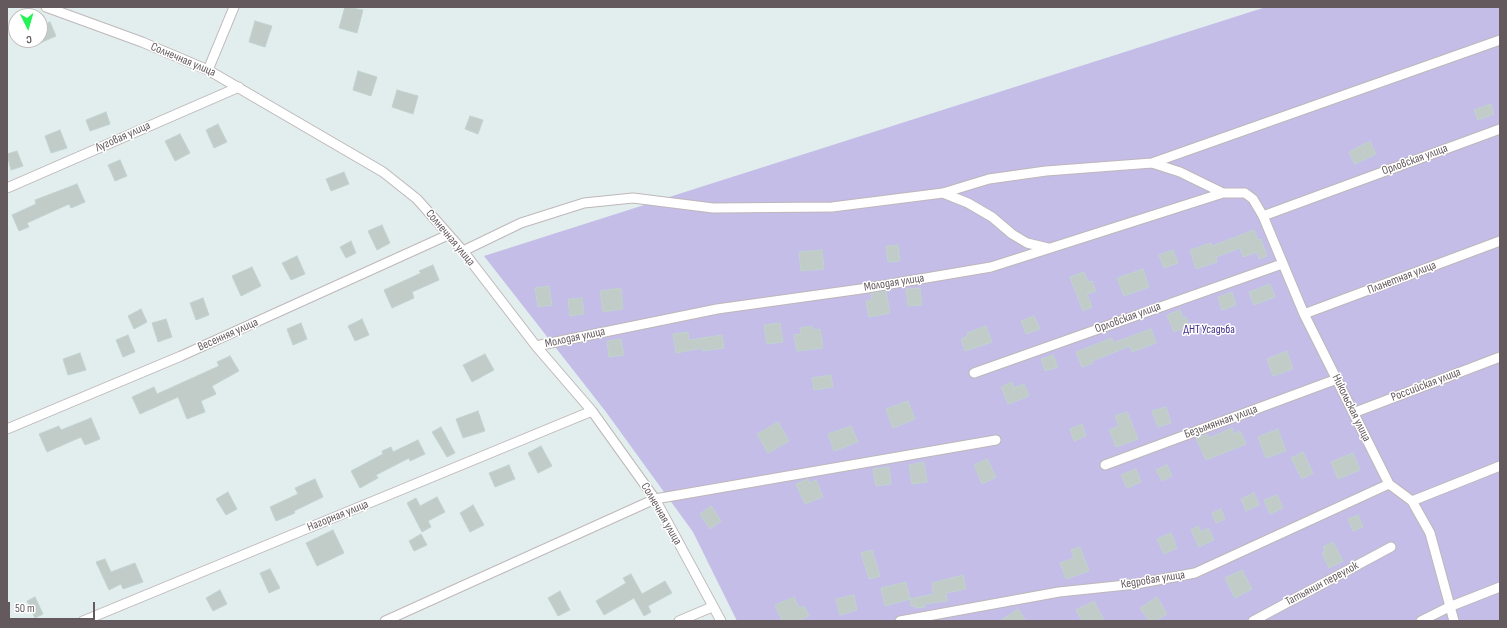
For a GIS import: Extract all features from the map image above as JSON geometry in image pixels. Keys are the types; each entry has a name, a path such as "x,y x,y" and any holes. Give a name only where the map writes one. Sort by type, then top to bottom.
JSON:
{"street":[{"name":"Солнечная улица","path":"46,7 142,42 208,70 383,172 417,199 463,252 536,346 592,412 655,499 712,607 721,621"},
{"path":"208,70 234,7"},
{"path":"463,252 521,223 584,203 634,198 713,208 832,207 943,193 989,179 1046,171 1152,163 1500,40"},
{"name":"Луговая улица","path":"7,188 239,87"},
{"name":"Орловская улица","path":"1263,216 1500,129"},
{"path":"1152,163 1180,172 1223,193"},
{"name":"Никольская улица","path":"1245,192 1253,199 1263,216 1304,314 1389,484 1412,501 1430,533 1454,621"},
{"name":"Молодая улица","path":"536,346 717,308 861,289 991,267 1223,193 1245,192"},
{"path":"943,193 968,203 992,217 1012,234 1027,243 1049,248"},
{"name":"Весенняя улица","path":"7,429 181,356 448,235"},
{"name":"Планетная улица","path":"1304,314 1500,241"},
{"name":"Орловская улица","path":"974,373 1282,264"},
{"name":"Российская улица","path":"1353,413 1500,357"},
{"name":"Безымянная улица","path":"1105,465 1337,379"},
{"name":"Нагорная улица","path":"83,621 592,412"},
{"path":"385,621 655,499 996,440"},
{"path":"1412,501 1500,466"},
{"name":"Кедровая улица","path":"900,621 1059,592 1136,584 1195,573 1389,484"},
{"name":"Татьянин переулок","path":"1253,621 1391,547"},
{"path":"1421,621 1449,607 1500,587"},
{"path":"680,621 712,607"}],"green space":[{"name":"ДНТ Усадьба","path":"1266,7 1500,7 1500,621 737,621 693,532 606,412 484,256"}],"building":[{"path":"345,7 363,10 357,33 339,28"},
{"path":"255,21 272,26 265,47 249,42"},
{"path":"50,22 56,36 48,40 48,23"},
{"path":"358,71 377,77 371,96 353,90"},
{"path":"397,90 418,96 413,114 392,107"},
{"path":"1491,104 1494,114 1478,120 1474,110"},
{"path":"106,112 110,124 90,131 86,120"},
{"path":"470,116 483,120 478,134 465,129"},
{"path":"218,124 227,142 214,148 206,130"},
{"path":"60,130 67,148 51,153 45,136"},
{"path":"180,134 190,153 175,161 165,141"},
{"path":"1370,141 1376,154 1355,164 1349,152"},
{"path":"17,151 23,166 11,170 7,154"},
{"path":"120,160 127,176 115,181 108,165"},
{"path":"344,172 349,184 331,191 326,179"},
{"path":"77,184 85,202 71,208 69,204 27,223 29,227 19,231 12,215 36,204 35,200"},
{"path":"382,225 390,243 377,250 368,231"},
{"path":"1254,230 1258,240 1261,239 1267,256 1259,259 1257,252 1243,257 1240,248 1216,257 1217,262 1196,269 1190,250 1211,243 1212,246"},
{"path":"351,241 356,253 346,258 340,247"},
{"path":"898,245 900,261 888,262 886,246"},
{"path":"822,250 824,269 801,271 799,252"},
{"path":"1173,250 1178,263 1164,268 1159,255"},
{"path":"297,256 305,274 291,280 282,263"},
{"path":"433,265 439,280 412,292 414,298 392,308 384,290 421,273 419,271"},
{"path":"252,267 261,286 241,296 232,276"},
{"path":"1143,269 1149,287 1124,296 1117,278"},
{"path":"1084,272 1088,282 1092,281 1096,291 1087,294 1092,307 1083,311 1070,277"},
{"path":"1270,284 1275,297 1254,305 1249,292"},
{"path":"549,286 552,305 538,307 535,288"},
{"path":"621,288 623,309 603,312 600,291"},
{"path":"920,288 922,305 908,306 906,289"},
{"path":"886,291 890,313 869,317 866,301 872,300 871,293"},
{"path":"1232,292 1236,305 1222,310 1218,297"},
{"path":"203,298 209,315 196,320 190,303"},
{"path":"582,298 584,314 570,316 568,299"},
{"path":"141,309 147,322 134,329 128,316"},
{"path":"1180,310 1183,318 1186,317 1190,326 1174,332 1167,315"},
{"path":"1034,316 1040,329 1026,334 1021,321"},
{"path":"166,319 172,337 158,342 152,323"},
{"path":"362,319 369,335 355,341 348,326"},
{"path":"301,323 307,339 293,345 287,329"},
{"path":"780,323 783,342 767,344 764,325"},
{"path":"812,326 813,330 820,329 823,348 797,351 794,335 801,334 800,328"},
{"path":"986,326 992,342 965,351 961,339 968,336 967,333"},
{"path":"1151,329 1156,343 1132,352 1130,346 1092,361 1093,363 1082,367 1076,352 1112,338 1113,343"},
{"path":"688,332 689,340 722,335 724,348 702,351 702,348 676,353 673,334"},
{"path":"128,335 135,352 123,357 116,340"},
{"path":"621,339 624,355 609,357 607,341"},
{"path":"1287,351 1293,369 1273,376 1267,359"},
{"path":"80,353 86,370 68,375 63,359"},
{"path":"485,354 494,370 472,382 463,365"},
{"path":"1053,355 1058,367 1045,371 1041,359"},
{"path":"230,356 239,371 212,386 216,394 201,401 205,412 187,419 178,397 140,414 132,397 154,387 157,394 219,366 217,362"},
{"path":"831,375 833,387 814,390 812,378"},
{"path":"1012,382 1014,388 1024,384 1029,396 1008,404 1001,387"},
{"path":"908,401 915,419 893,428 886,409"},
{"path":"1166,407 1171,423 1158,427 1152,411"},
{"path":"478,411 485,431 463,438 456,419"},
{"path":"1127,412 1138,439 1116,447 1109,430 1119,426 1115,416"},
{"path":"91,418 100,439 85,445 81,437 47,452 39,434 59,426 61,430"},
{"path":"778,422 789,441 768,453 757,434"},
{"path":"1082,424 1086,436 1074,441 1070,429"},
{"path":"851,426 858,442 834,451 828,434"},
{"path":"441,427 455,453 447,457 432,432"},
{"path":"1232,428 1234,434 1240,431 1246,444 1206,460 1196,438 1207,434 1209,438"},
{"path":"1278,429 1286,451 1266,458 1258,437"},
{"path":"418,440 425,454 410,461 409,458 376,475 378,478 360,488 351,471 383,454 382,451 391,447 393,452"},
{"path":"541,446 552,466 538,473 528,453"},
{"path":"1303,452 1313,473 1302,479 1291,458"},
{"path":"1353,453 1360,470 1338,479 1331,462"},
{"path":"987,459 996,477 982,484 974,465"},
{"path":"924,462 927,482 912,484 909,465"},
{"path":"509,465 515,479 495,487 489,473"},
{"path":"1167,465 1172,476 1162,481 1156,470"},
{"path":"889,467 891,484 876,486 873,469"},
{"path":"1136,469 1141,482 1127,488 1121,475"},
{"path":"315,479 323,497 294,511 295,513 276,521 270,507 298,494 295,488"},
{"path":"808,479 809,483 816,480 823,497 805,504 796,484"},
{"path":"228,492 237,509 226,515 216,499"},
{"path":"1254,493 1259,505 1246,511 1241,499"},
{"path":"1277,495 1283,508 1270,514 1264,500"},
{"path":"437,497 445,512 428,521 431,527 422,532 407,503 416,498 420,506"},
{"path":"473,505 484,525 470,532 460,513"},
{"path":"711,506 721,521 710,529 700,514"},
{"path":"1221,509 1225,519 1216,523 1212,513"},
{"path":"1358,515 1363,527 1353,531 1348,519"},
{"path":"1198,526 1201,532 1208,528 1214,540 1199,547 1191,530"},
{"path":"333,530 344,553 317,566 306,543"},
{"path":"1171,533 1177,548 1164,554 1157,539"},
{"path":"421,534 427,545 414,551 409,541"},
{"path":"1333,542 1343,561 1329,568 1322,553 1325,551 1323,547"},
{"path":"1080,547 1089,571 1066,579 1060,563 1074,558 1071,550"},
{"path":"872,550 880,576 869,579 861,553"},
{"path":"105,559 111,572 135,563 143,582 123,589 121,584 109,590 96,562"},
{"path":"270,569 280,588 269,593 260,573"},
{"path":"1242,570 1252,589 1235,598 1225,578"},
{"path":"631,574 642,594 665,581 672,593 648,606 651,612 644,616 634,598 604,615 596,601 626,583 623,578"},
{"path":"963,575 966,589 946,593 947,601 924,604 925,607 916,608 916,606 911,606 910,599 933,594 932,583"},
{"path":"906,582 910,599 885,606 881,588"},
{"path":"220,590 227,604 213,611 206,598"},
{"path":"560,591 570,610 558,616 548,598"},
{"path":"854,595 857,610 840,615 836,599"},
{"path":"35,597 43,614 35,618 27,601"},
{"path":"794,597 799,608 804,606 809,616 798,621 782,621 775,605"},
{"path":"1157,597 1167,614 1155,621 1149,621 1140,608"},
{"path":"1094,601 1104,621 1082,621 1076,610"},
{"path":"1018,609 1026,621 1000,621"}]}
